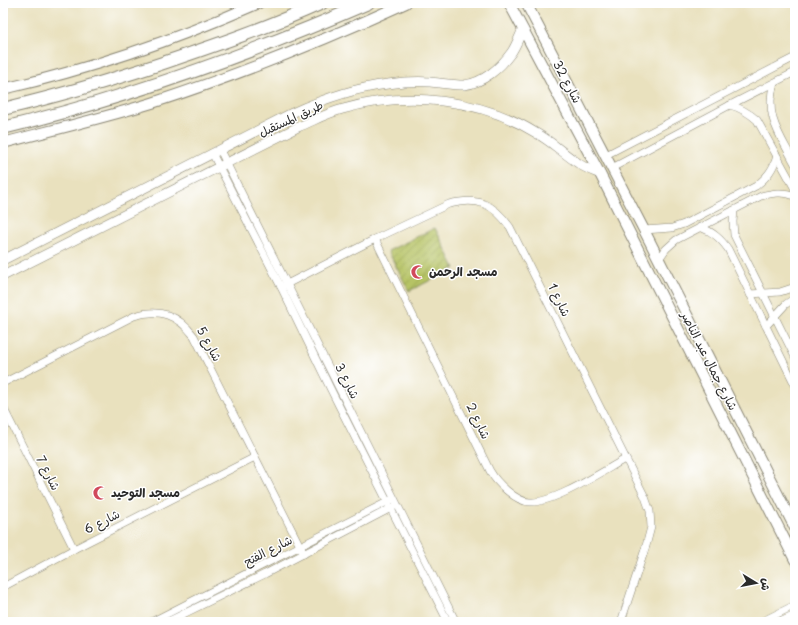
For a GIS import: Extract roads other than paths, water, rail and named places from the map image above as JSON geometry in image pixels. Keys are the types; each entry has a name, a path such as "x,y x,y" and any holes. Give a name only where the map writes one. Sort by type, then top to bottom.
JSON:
{"highway":[{"path":"3,109 80,89 177,58 259,29 322,3"},
{"path":"3,128 104,101 212,65 280,40 368,3"}],"main road":[{"path":"3,89 28,84 128,53 231,15 259,3"},
{"path":"3,143 152,103 294,51 356,26 406,3"},
{"name":"شارع 32","path":"510,3 600,174"},
{"name":"شارع 32","path":"526,3 612,168"},
{"name":"شارع جمال عبد الناصر","path":"612,168 795,528"},
{"name":"شارع جمال عبد الناصر","path":"600,174 795,560"},
{"path":"728,428 735,428 740,420"},
{"path":"740,453 745,446 754,446"}],"street":[{"name":"طريق المستقبل","path":"3,260 298,110 338,94 362,88 394,83 410,82 465,85 479,80 489,75 508,58 523,29"},
{"path":"606,155 795,57"},
{"path":"612,168 795,72"},
{"path":"774,83 771,93 771,114 774,124 795,164"},
{"name":"طريق المستقبل","path":"3,276 298,127 342,109 388,100 435,101 461,104 488,111 513,120 537,133 579,164 600,174"},
{"path":"730,105 750,113 757,120 795,189"},
{"path":"763,129 767,122 774,124"},
{"name":"شارع 3","path":"216,151 397,501 456,622"},
{"path":"644,230 672,228 690,221 756,186 766,178 774,168 777,156"},
{"path":"756,186 761,189 761,196"},
{"path":"659,259 666,249 676,240 761,196 774,192 787,193 795,196"},
{"name":"شارع 1","path":"284,285 449,204 462,201 476,201 489,205 501,214 510,227 645,497 650,512 651,526 647,543 621,622"},
{"path":"734,210 732,222 734,235 795,357"},
{"path":"690,221 688,224 690,230 697,229 711,232 721,239 728,249 795,385"},
{"name":"شارع 2","path":"375,239 493,477 509,492 528,502 540,502 561,494 625,459"},
{"name":"شارع 3","path":"284,285 330,388 448,622"},
{"path":"750,294 780,292 792,288"},
{"path":"792,288 787,293 790,299 794,298"},
{"path":"766,326 786,304 794,298"},
{"name":"شارع 5","path":"3,382 134,316 156,312 168,314 178,319 194,336 304,554"},
{"name":"شارع 7","path":"3,407 74,549"},
{"name":"شارع 6","path":"3,587 74,549 255,457"},
{"name":"شارع الفتح","path":"151,622 300,547 397,501"},
{"name":"شارع الفتح","path":"167,622 304,554 389,505"},
{"path":"761,622 795,606"},
{"path":"780,622 795,615"}],"place":[{"name":"مسجد الرحمن","path":"418,272"},
{"name":"مسجد التوحيد","path":"100,493"}]}
